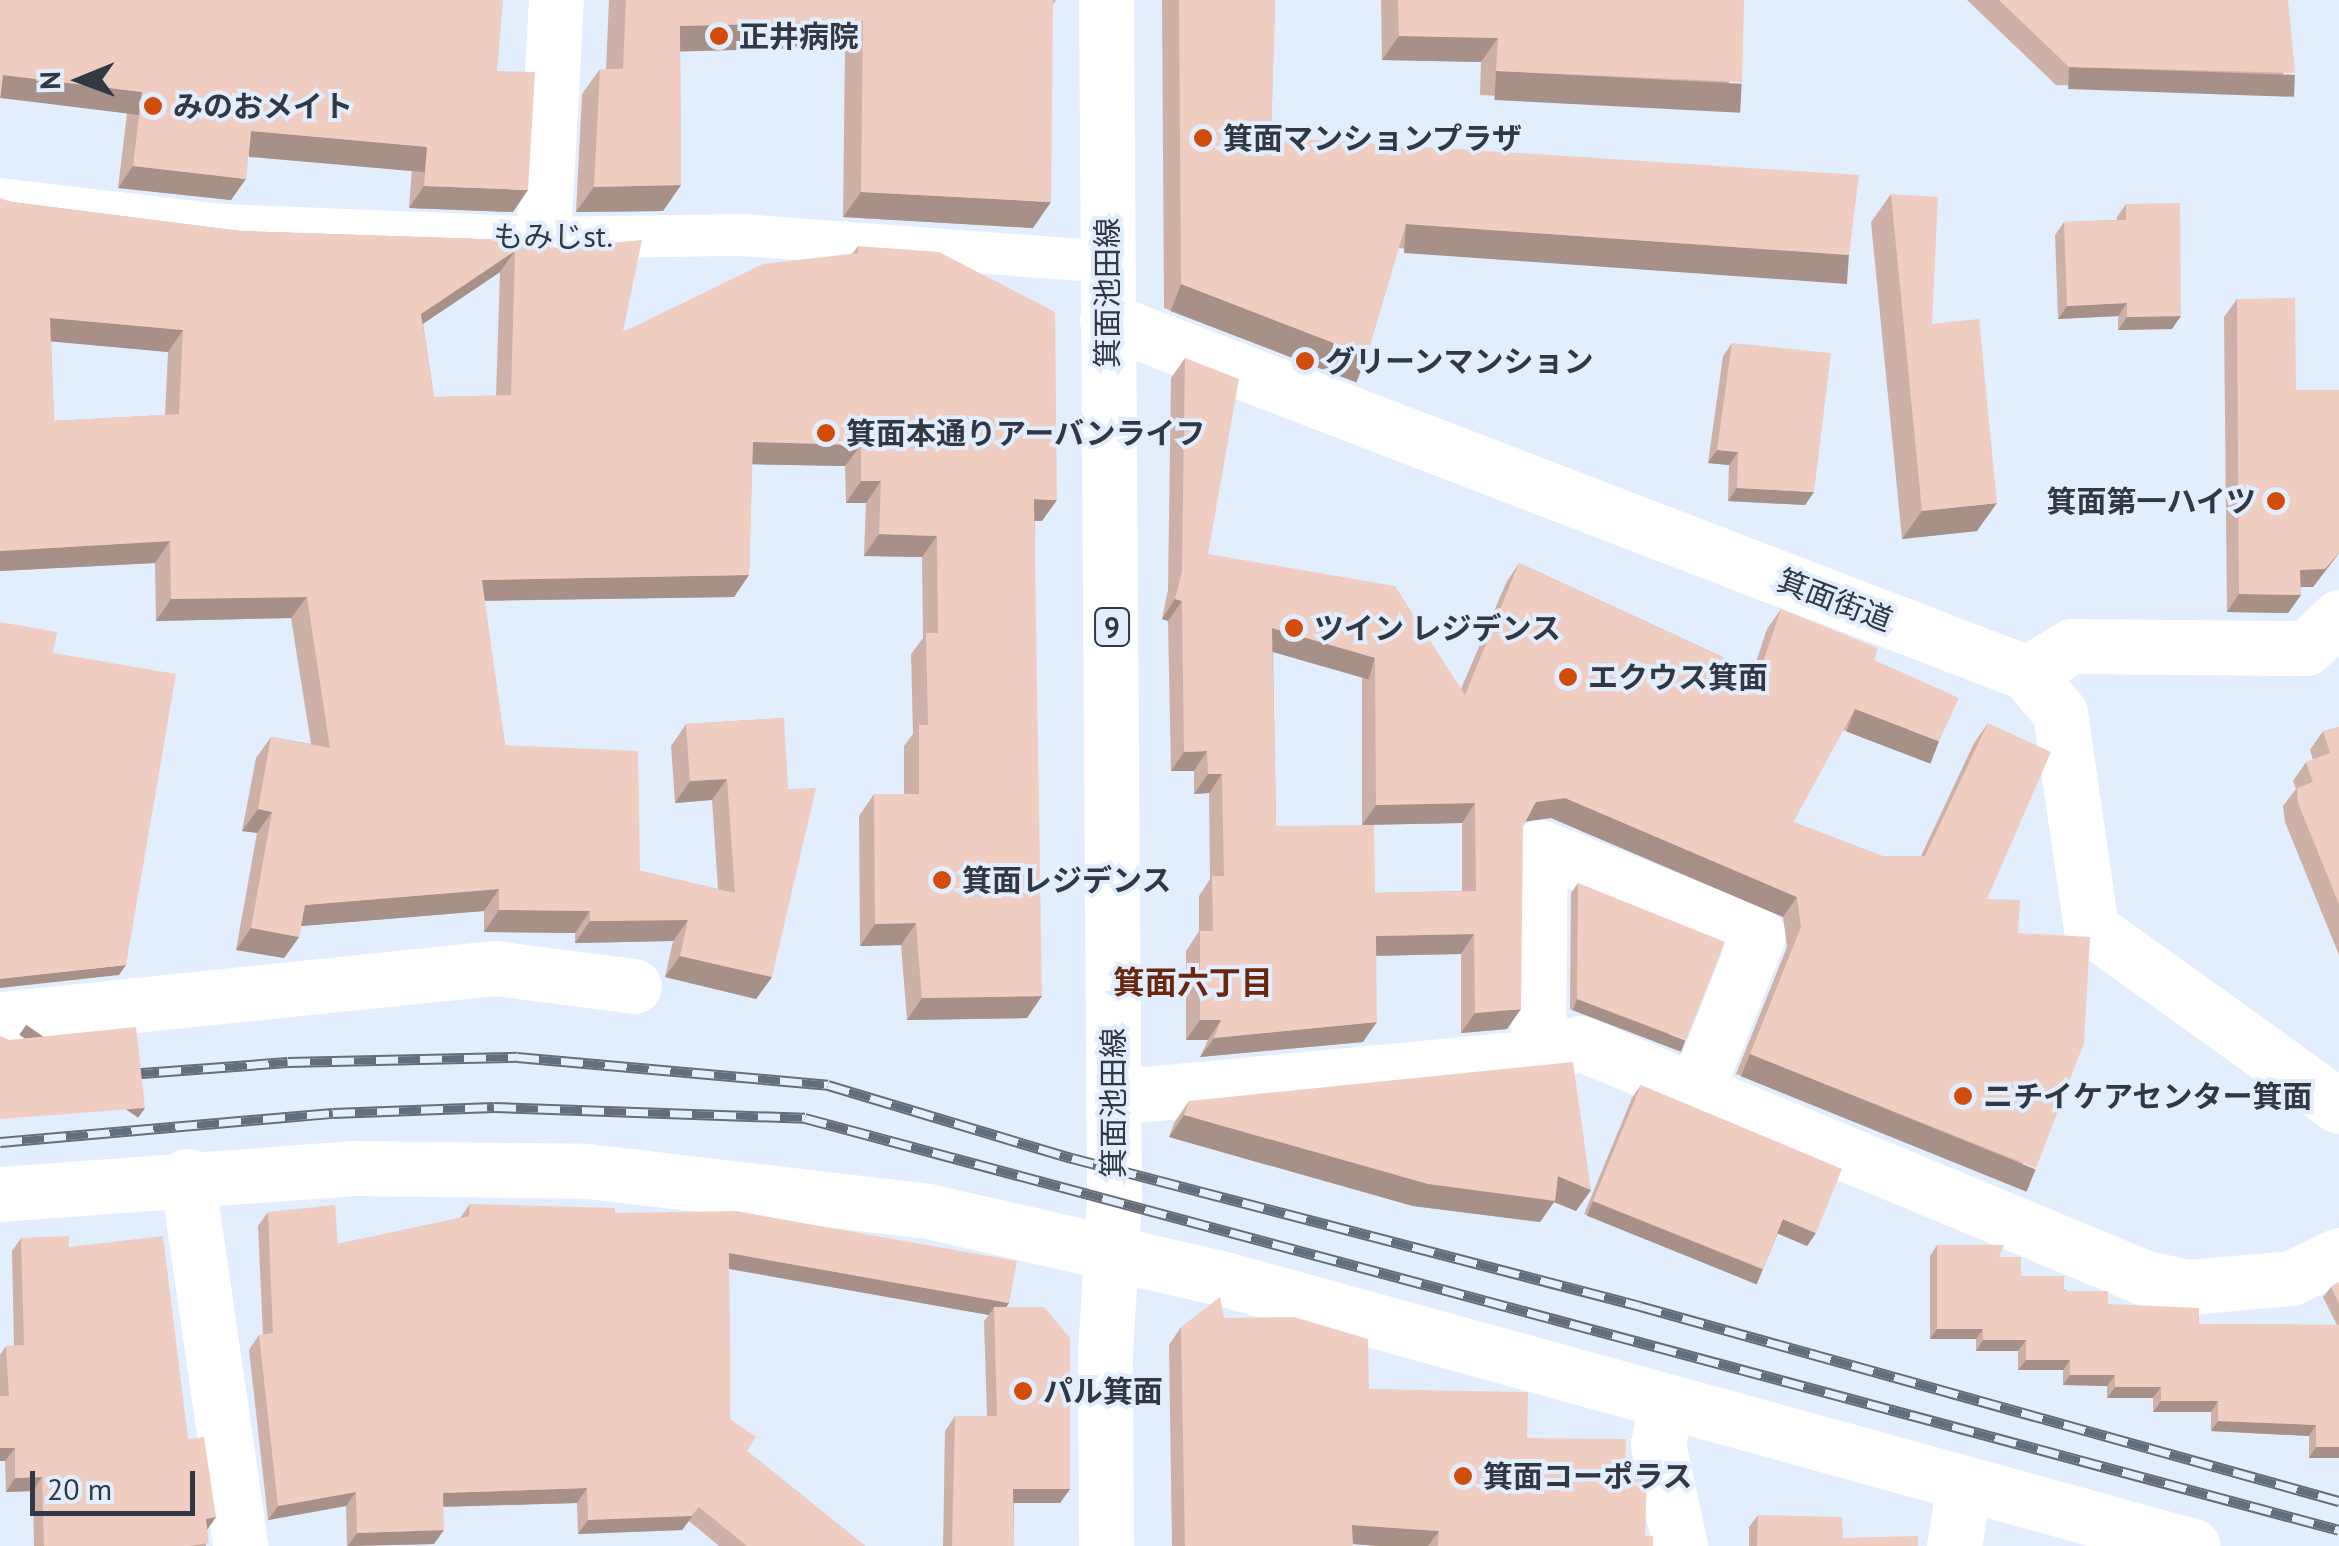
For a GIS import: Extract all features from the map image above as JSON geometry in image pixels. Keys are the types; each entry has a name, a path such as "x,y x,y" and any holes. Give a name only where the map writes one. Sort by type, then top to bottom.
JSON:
{"street":[{"path":"543,238 556,0"},
{"name":"箕面池田線","path":"1106,0 1114,1096 1112,1254 1104,1355 1106,1546"},
{"name":"もみじst.","path":"0,199 222,225 543,238 742,234 1106,262"},
{"name":"箕面街道","path":"1107,320 2028,673"},
{"path":"2339,617 2306,648 2072,646 2028,673 2060,713 2091,928 2339,1106"},
{"path":"1538,1056 1540,847 1758,934 1696,1091"},
{"path":"0,1019 495,968 634,986"},
{"path":"1114,1096 1538,1056 1580,1043 2146,1278 2187,1287 2291,1278 2339,1255"},
{"path":"0,1194 187,1176 354,1168 588,1171 928,1211 1217,1277 1667,1405 2194,1546"},
{"path":"187,1176 240,1546"},
{"path":"1667,1405 1658,1444 1680,1546"},
{"path":"1954,1546 1964,1485"}],"building":[{"path":"0,0 503,0 497,71 535,72 528,190 424,186 427,147 251,131 246,179 133,166 142,92 3,75 0,99"},
{"path":"626,0 1053,0 1051,202 861,192 863,21 680,26 681,185 594,187 600,69 623,69"},
{"path":"1179,0 1275,0 1271,137 1859,175 1849,255 1406,224 1367,356 1181,284"},
{"path":"1398,0 1744,0 1742,82 1496,71 1498,38 1399,36"},
{"path":"1999,0 2288,0 2295,73 2069,67"},
{"path":"1891,194 1938,197 1932,324 1979,319 1997,503 1922,511"},
{"path":"0,198 240,231 539,241 557,248 642,240 623,332 763,264 858,253 858,246 939,252 1055,312 1057,500 1034,499 1042,996 922,998 916,923 875,924 874,794 919,794 919,725 928,725 926,633 938,633 937,536 879,534 881,481 861,481 861,445 753,442 749,575 482,580 505,745 638,751 640,871 735,893 727,779 690,781 686,724 784,718 788,789 816,788 772,977 680,956 688,920 590,921 590,911 499,910 499,889 305,905 299,937 251,928 272,812 258,809 271,737 330,748 307,597 171,599 170,541 0,551","holes":["515,251 511,395 434,397 421,314","50,318 183,330 179,414 54,421"]},
{"path":"2180,203 2181,316 2127,317 2127,303 2067,306 2064,222 2126,220 2126,204"},
{"name":"箕面第一ハイツ","path":"2295,298 2296,390 2339,390 2339,553 2325,569 2300,570 2301,595 2239,594 2237,299"},
{"path":"1732,343 1831,353 1814,492 1737,488 1738,452 1717,450"},
{"path":"1185,358 1239,379 1208,554 1395,586 1465,695 1519,563 1759,674 1781,609 1878,648 1874,660 1959,698 1939,741 1855,709 1793,822 1882,856 1925,856 1988,723 2051,752 1987,899 2020,900 2018,933 2090,937 2084,1043 2036,1168 1750,1054 1801,927 1797,897 1565,798 1536,802 1523,826 1521,1009 1475,1013 1474,934 1376,936 1377,1022 1214,1038 1221,1020 1200,1020 1200,931 1213,931 1212,876 1224,876 1222,774 1208,774 1207,751 1184,752 1182,601 1175,599 1182,571","holes":["1272,628 1375,658 1376,805 1475,803 1476,891 1375,893 1374,825 1276,826"]},
{"path":"0,622 57,632 53,653 176,674 126,965 0,979"},
{"path":"2339,727 2339,904 2298,803 2297,788 2313,782 2306,762 2330,753 2323,731"},
{"path":"1578,883 1725,942 1686,1040 1577,999"},
{"path":"136,1027 145,1108 0,1119 0,1036 9,1040"},
{"path":"1573,1062 1591,1190 1558,1176 1555,1201 1428,1184 1184,1115 1189,1101"},
{"path":"1641,1085 1842,1169 1816,1233 1783,1219 1763,1269 1593,1201"},
{"path":"470,1204 615,1208 615,1213 736,1211 1017,1261 1009,1303 729,1253 730,1419 756,1437 747,1451 865,1546 747,1546 699,1507 692,1516 588,1520 587,1488 443,1493 444,1530 357,1533 356,1492 278,1506 259,1335 273,1333 268,1212 335,1205 338,1244 469,1216"},
{"path":"69,1236 69,1247 163,1236 188,1439 204,1437 216,1517 206,1519 209,1543 44,1546 42,1477 15,1478 15,1448 0,1448 0,1396 9,1396 6,1346 24,1345 21,1238"},
{"path":"1937,1245 2004,1245 1999,1257 2021,1257 2021,1276 2064,1276 2064,1291 2108,1291 2108,1304 2199,1308 2199,1324 2339,1325 2339,1447 2316,1447 2316,1425 2218,1421 2218,1401 2161,1401 2161,1387 2115,1387 2115,1375 2070,1375 2070,1360 2026,1360 2026,1340 1983,1340 1983,1329 1937,1329"},
{"path":"2339,1282 2339,1303 2331,1287"},
{"path":"1220,1297 1224,1318 1294,1317 1368,1339 1369,1389 1528,1392 1527,1438 1626,1439 1625,1472 1647,1472 1645,1536 1653,1536 1653,1546 1438,1546 1439,1531 1352,1525 1353,1546 1185,1546 1181,1327"},
{"name":"パル箕面","path":"994,1307 1044,1307 1070,1338 1070,1489 1013,1489 1014,1546 952,1546 955,1416 997,1416"},
{"path":"1758,1515 1842,1517 1843,1538 1918,1536 1918,1546 1757,1546"}],"railway":[{"path":"115,1075 288,1062 517,1057 828,1085 1072,1158 1640,1306 2339,1501"},
{"path":"0,1142 333,1113 494,1107 805,1118 2339,1530"}],"place":[{"name":"正井病院","path":"719,36"},
{"name":"みのおメイト","path":"153,106"},
{"name":"箕面マンションプラザ","path":"1203,138"},
{"name":"グリーンマンション","path":"1305,361"},
{"name":"箕面本通りアーバンライフ","path":"826,433"},
{"name":"箕面第一ハイツ","path":"2276,501"},
{"name":"ツイン レジデンス","path":"1294,628"},
{"name":"エクウス箕面","path":"1568,677"},
{"name":"箕面レジデンス","path":"942,880"},
{"name":"ニチイケアセンター箕面","path":"1963,1096"},
{"name":"パル箕面","path":"1023,1391"},
{"name":"箕面コーポラス","path":"1463,1476"}],"district":[{"name":"箕面六丁目","path":"1193,982"}]}
